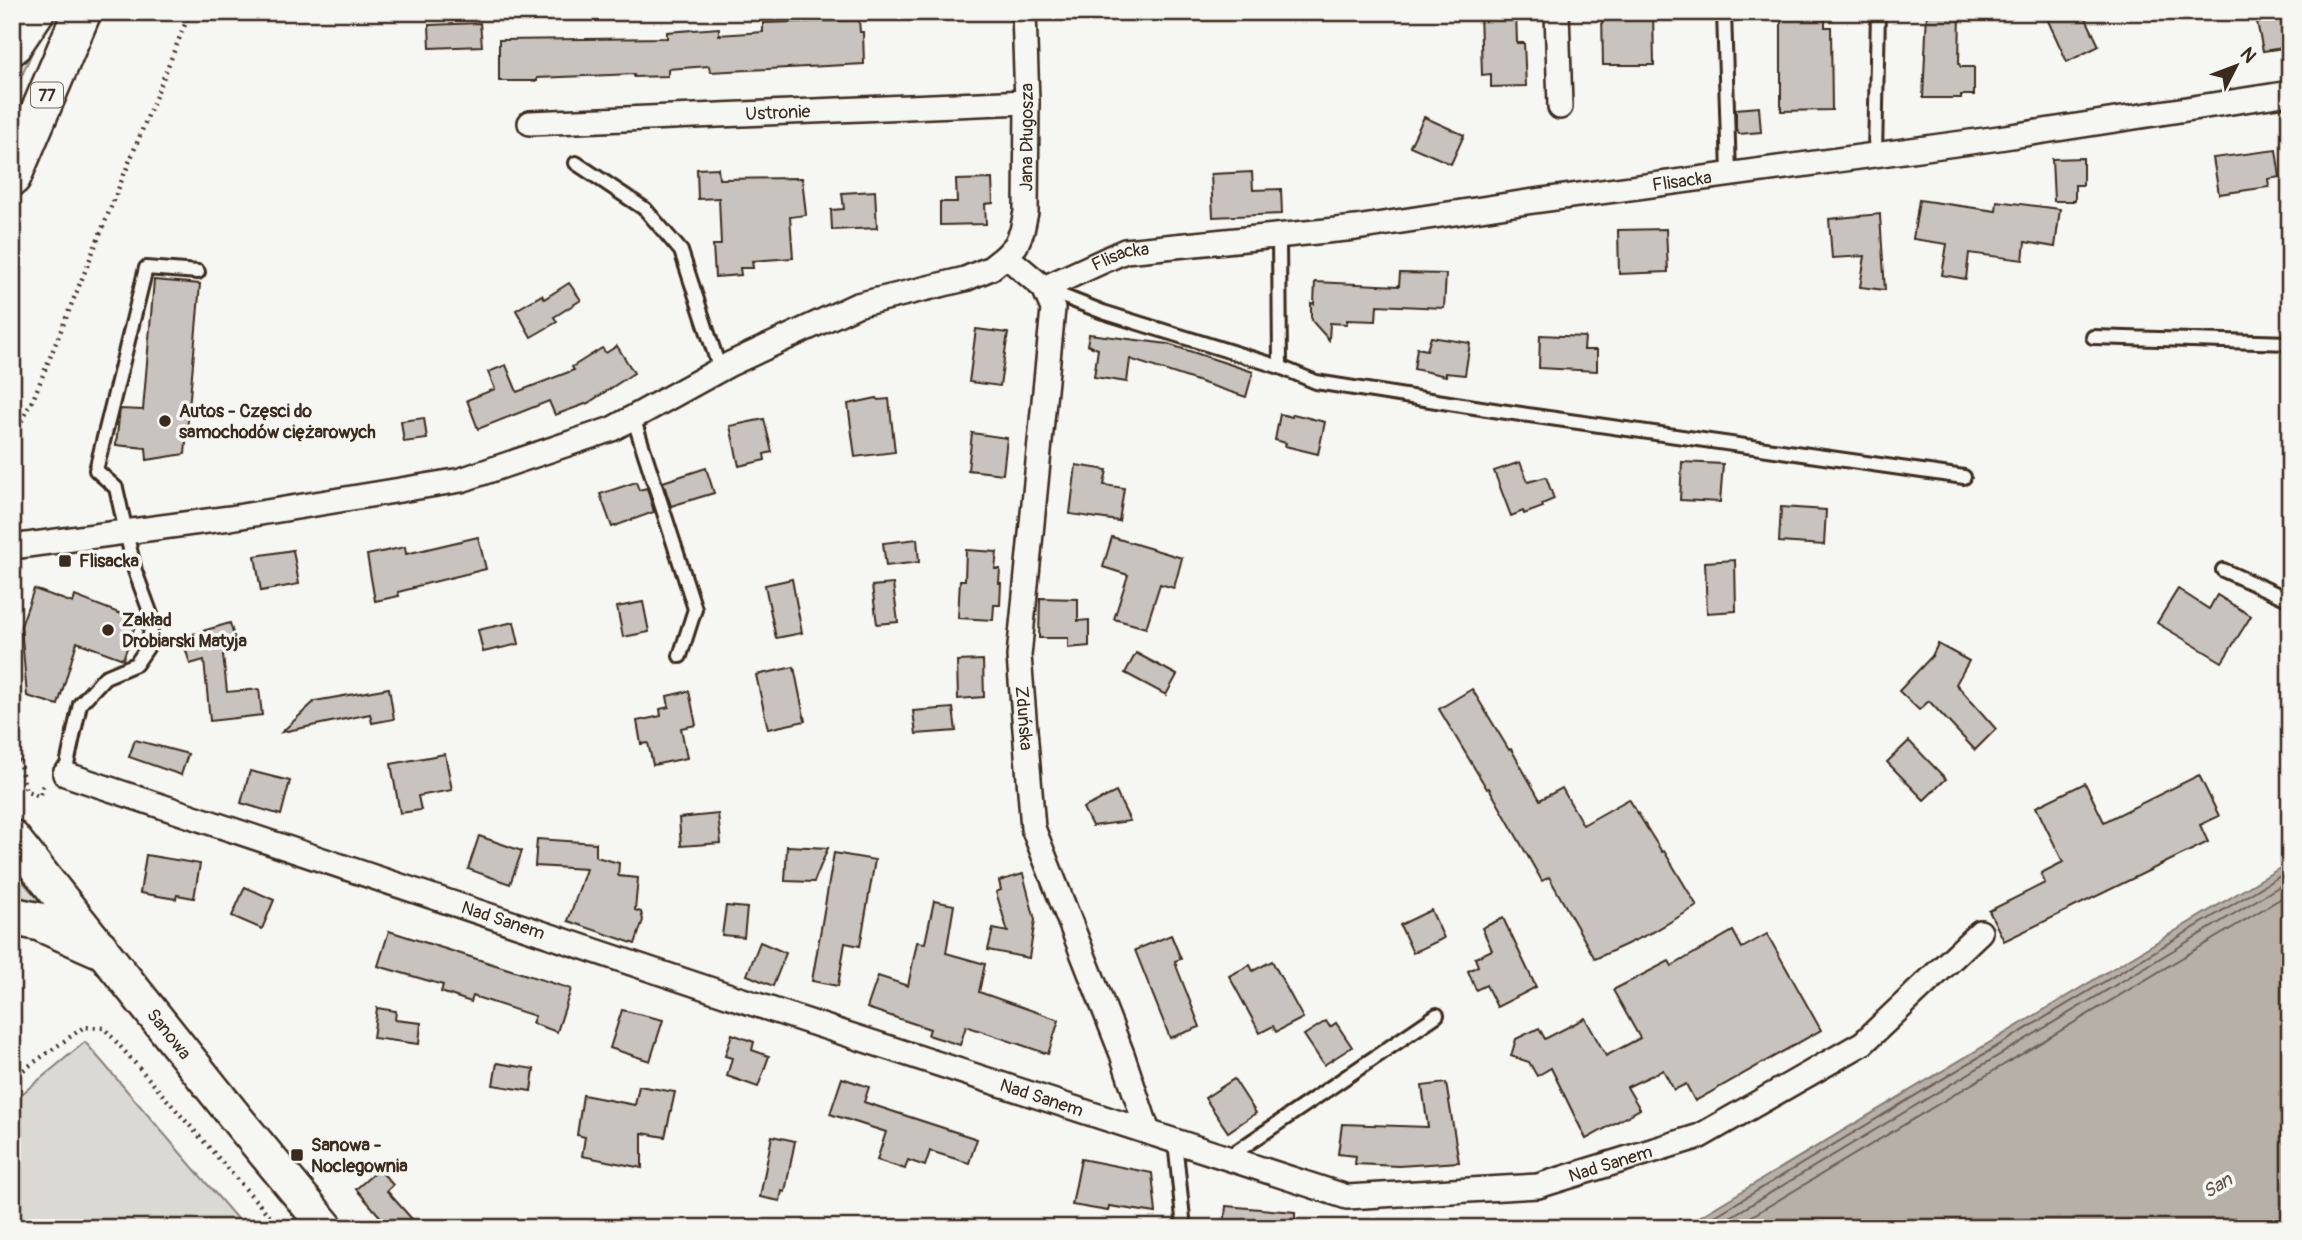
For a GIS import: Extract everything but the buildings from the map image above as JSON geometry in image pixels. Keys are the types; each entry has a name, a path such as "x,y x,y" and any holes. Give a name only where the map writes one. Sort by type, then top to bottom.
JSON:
{"main road":[{"path":"12,46 34,12"},
{"name":"77","path":"12,177 82,12"},
{"name":"Sanowa","path":"12,837 327,1228"},
{"path":"12,916 40,922 99,948"}],"street":[{"name":"Jana Długosza","path":"1006,256 1016,245 1022,232 1026,212 1024,12"},
{"path":"1557,12 1560,107"},
{"name":"Flisacka","path":"1044,289 1125,251 1356,228 1992,139 2290,93"},
{"name":"Ustronie","path":"530,123 1027,102"},
{"path":"12,547 230,518 461,480 611,429 720,370 857,304 965,279 991,268 1006,256 1044,289"},
{"name":"Zduńska","path":"1044,289 1053,309 1019,656 1033,828 1122,1054 1148,1132"},
{"name":"Nad Sanem","path":"56,773 1348,1197 1538,1186 1700,1136 1863,1043 1980,932"}],"lane":[{"path":"1724,12 1729,174"},
{"path":"1875,154 1878,12"},
{"path":"576,163 645,209 681,251 720,370"},
{"path":"1279,236 1280,367"},
{"path":"56,773 80,704 106,677 136,664 147,648 153,621 135,571 116,488 96,470 146,268 198,272"},
{"path":"1044,289 1103,312 1280,367 1316,382 1964,477"},
{"path":"2093,337 2290,343"},
{"path":"633,417 695,609 680,656"},
{"path":"2223,570 2290,600"},
{"path":"1227,1158 1437,1015"},
{"path":"1175,1141 1184,1228"}],"path":[{"path":"12,440 34,397 190,12"},
{"path":"14,739 26,791 40,796 56,773"},
{"path":"12,1078 84,1027 104,1028 280,1228"}],"shaded area":[{"path":"40,34 12,98 12,74"},
{"path":"12,870 52,914 12,908"},
{"path":"85,1042 245,1228 17,1228 12,1206 12,1102"}],"water":[{"name":"San","path":"2290,862 2290,1228 1681,1228"}],"place":[{"name":"Autos - Częsci do samochodów ciężarowych","path":"165,421"},
{"name":"Flisacka","path":"65,561"},
{"name":"Zakład Drobiarski Matyja","path":"108,630"},
{"name":"Sanowa - Noclegownia","path":"297,1155"}]}
